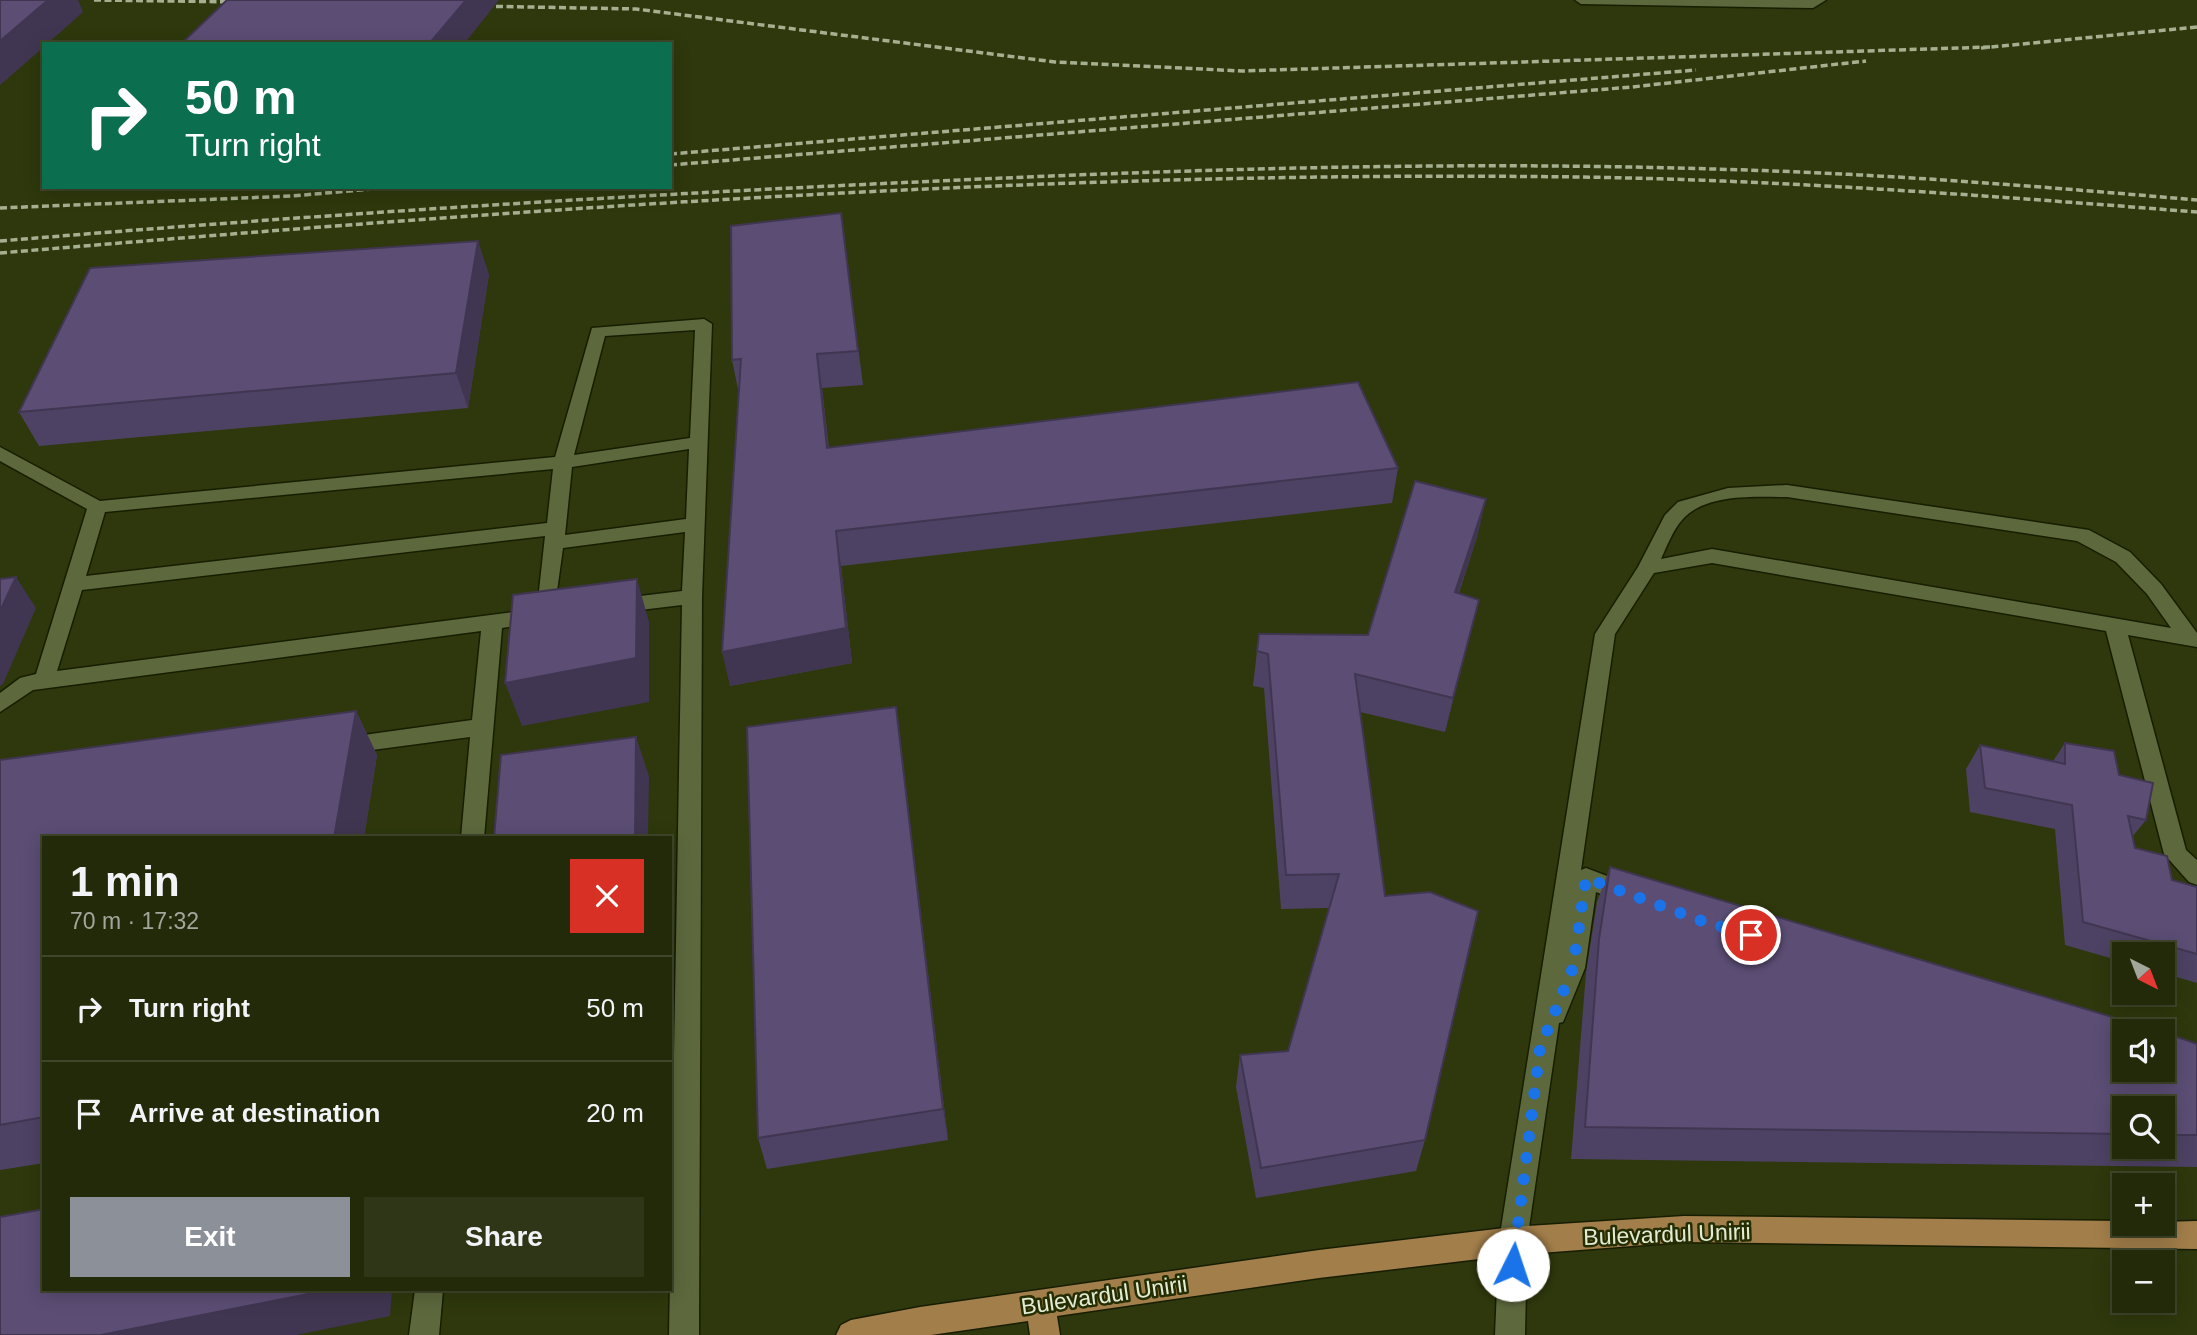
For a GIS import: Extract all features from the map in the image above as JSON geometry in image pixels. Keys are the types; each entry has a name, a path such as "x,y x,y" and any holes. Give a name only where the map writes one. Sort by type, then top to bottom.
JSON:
{"main road":[{"name":"Bulevardul Unirii","path":"851,1335 1319,1264 1513,1241 1684,1229 2197,1236"},
{"path":"1041,1305 1045,1335"}],"lane":[{"path":"1581,0 1813,4 1820,0"},
{"path":"546,615 563,463 598,332 704,324 692,597 684,1335"},
{"path":"0,453 97,507 563,463 699,442"},
{"path":"1510,1335 1513,1241 1540,1048 1605,634 1647,568 1677,512 1716,495 1751,490 1787,491 2082,535 2123,557 2154,589 2193,639"},
{"path":"44,681 97,507"},
{"path":"73,584 555,535 696,524"},
{"path":"1647,568 1712,556 2193,639"},
{"path":"600,608 692,597"},
{"path":"0,704 27,683 573,611"},
{"path":"472,836 492,621"},
{"path":"2115,626 2176,854 2197,875"},
{"path":"317,750 482,727"},
{"path":"1540,1048 1573,968 1586,878 1650,902"},
{"path":"424,1335 429,1291"}],"building":[{"path":"0,0 48,0 0,41"},
{"path":"227,0 466,0 431,42 183,42"},
{"path":"841,213 858,351 817,354 827,448 1358,382 1398,468 836,531 846,628 722,652 741,359 732,360 731,226"},
{"path":"478,241 456,373 19,412 90,268"},
{"path":"1415,481 1486,499 1455,592 1479,600 1453,698 1355,674 1385,896 1430,892 1478,911 1425,1140 1261,1168 1240,1055 1288,1051 1339,874 1286,875 1268,654 1257,651 1259,634 1368,635"},
{"path":"16,577 0,611 0,579"},
{"path":"637,579 636,658 505,683 513,595"},
{"path":"896,707 943,1109 758,1138 747,727"},
{"path":"356,711 334,836 42,836 42,1117 0,1125 0,760"},
{"path":"636,737 635,836 494,836 501,755"},
{"path":"2065,743 2114,751 2119,775 2153,783 2146,820 2128,816 2135,848 2167,856 2172,880 2197,887 2197,954 2175,948 2175,942 2154,942 2083,922 2072,805 1985,788 1980,745 2065,764"},
{"path":"1610,867 2119,1019 2112,1019 2112,1082 2175,1082 2175,1036 2197,1044 2197,1135 2175,1135 2175,1096 2112,1096 2112,1134 1585,1127 1599,939"},
{"path":"42,1209 42,1291 323,1291 101,1335 0,1335 0,1217"}],"railway":[{"path":"94,0 244,2"},
{"path":"475,6 636,9 1055,62 1242,71 1990,47"},
{"path":"1981,48 2197,27"},
{"path":"672,165 1632,87 1866,61"},
{"path":"672,154 1696,70"},
{"path":"0,241 351,214 703,193 1034,177 1421,166 1773,171 1954,181 2197,200"},
{"path":"0,253 394,222 788,196 986,186 1381,176 1734,181 2197,212"},
{"path":"0,208 292,196 372,189"}],"route":[{"path":"1513,1265 1513,1241 1540,1048 1573,968 1586,878 1702,921 1751,935"}]}
